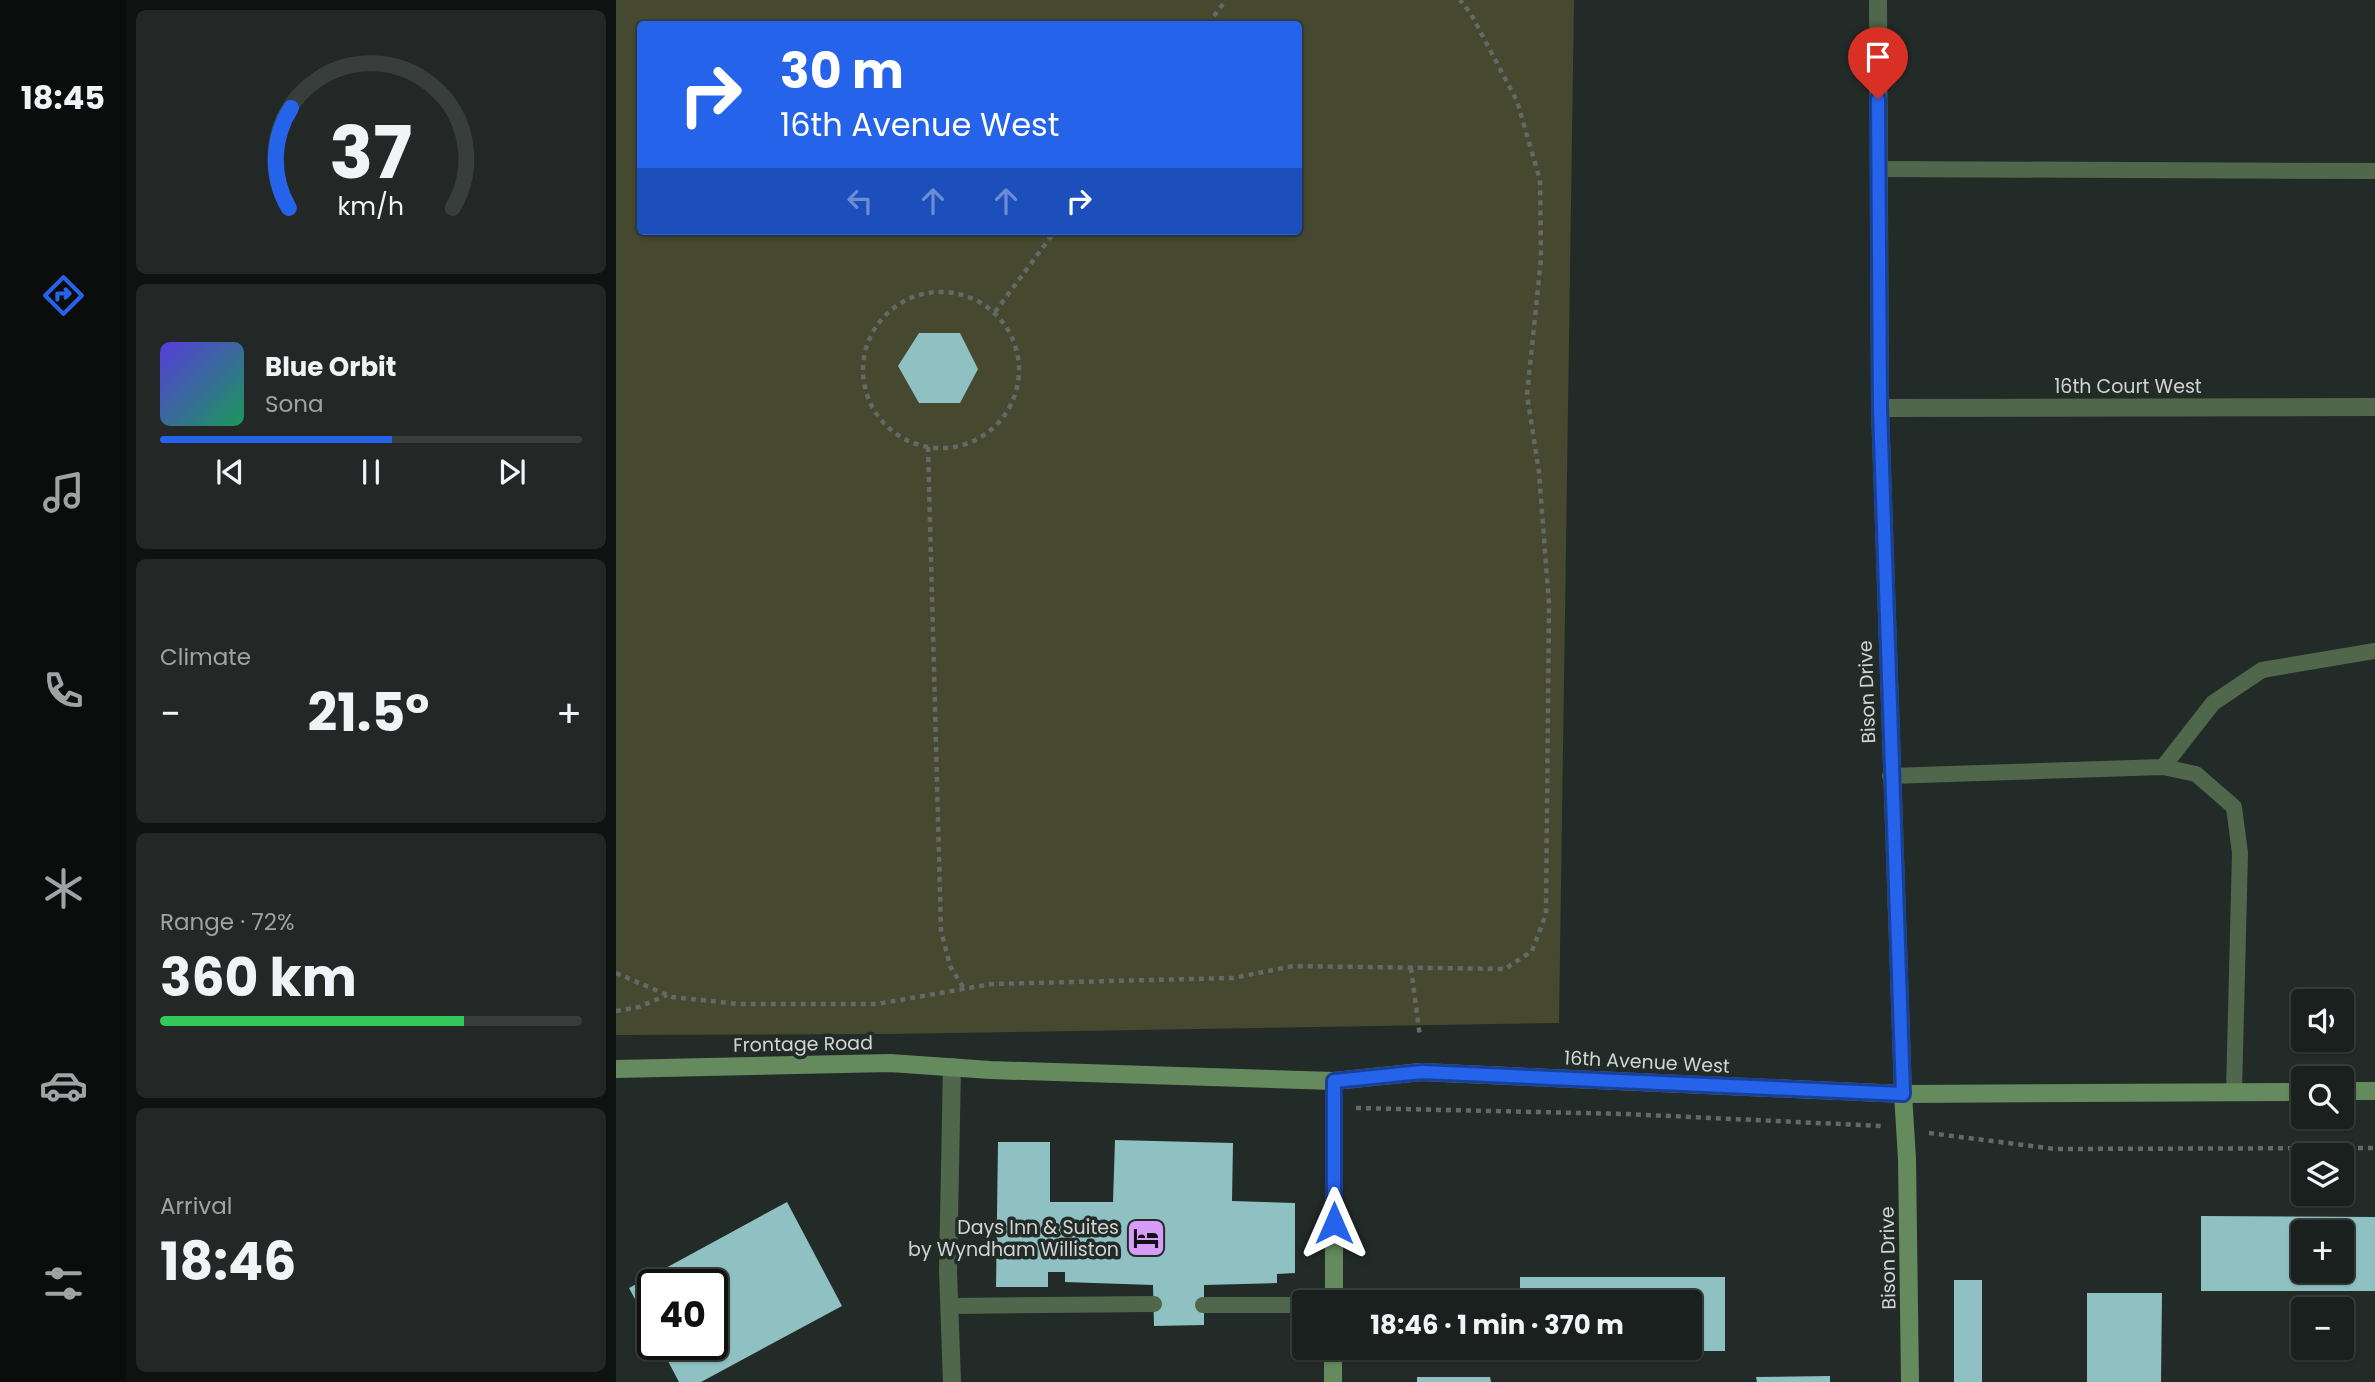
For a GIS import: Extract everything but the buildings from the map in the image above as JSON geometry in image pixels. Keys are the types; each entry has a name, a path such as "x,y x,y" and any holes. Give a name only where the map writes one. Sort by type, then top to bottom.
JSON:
{"street":[{"name":"Bison Drive","path":"1878,0 1880,408 1905,1129 1910,1382"},
{"name":"16th Court West","path":"1880,408 2375,407"},
{"name":"Frontage Road","path":"616,1069 890,1063 990,1070"},
{"path":"952,1067 949,1306 952,1382"},
{"name":"16th Avenue West","path":"990,1070 1334,1081 1422,1072 1903,1094 2291,1091"},
{"path":"1334,1081 1334,1290"},
{"path":"2354,1091 2375,1091"},
{"path":"1333,1382 1334,1360"}],"lane":[{"path":"1878,169 2375,172"},
{"path":"2163,767 2213,703 2262,670 2375,651"},
{"path":"1891,776 2163,767 2196,774 2234,807 2240,853 2234,1092"},
{"path":"949,1306 1154,1304"},
{"path":"1203,1305 1292,1305"}],"path":[{"path":"1210,21 1226,0"},
{"path":"616,973 667,995 739,1004 877,1004 1021,983 1233,978 1293,966 1505,969 1532,951 1546,915 1549,604 1539,472 1527,395 1541,259 1540,180 1517,102 1471,14 1460,0"},
{"path":"995,312 1052,235"},
{"path":"923,292 956,292 983,302 995,312 1019,352 1018,383 1009,412 987,434 960,447 928,447 899,438 879,416 864,388 863,356 874,328 894,305 923,292"},
{"path":"928,447 941,930 950,966 965,990"},
{"path":"1411,968 1420,1037"},
{"path":"616,1011 639,1007 667,995"},
{"path":"1334,1108 1626,1114 1870,1124 2055,1149 2375,1148"}],"green space":[{"path":"616,0 1574,0 1559,1023 889,1034 616,1035"}],"place":[{"name":"Days Inn & Suites by Wyndham Williston","path":"1146,1238"}],"route":[{"path":"1334,1223 1334,1081 1422,1072 1903,1094 1880,408 1878,99"}]}
